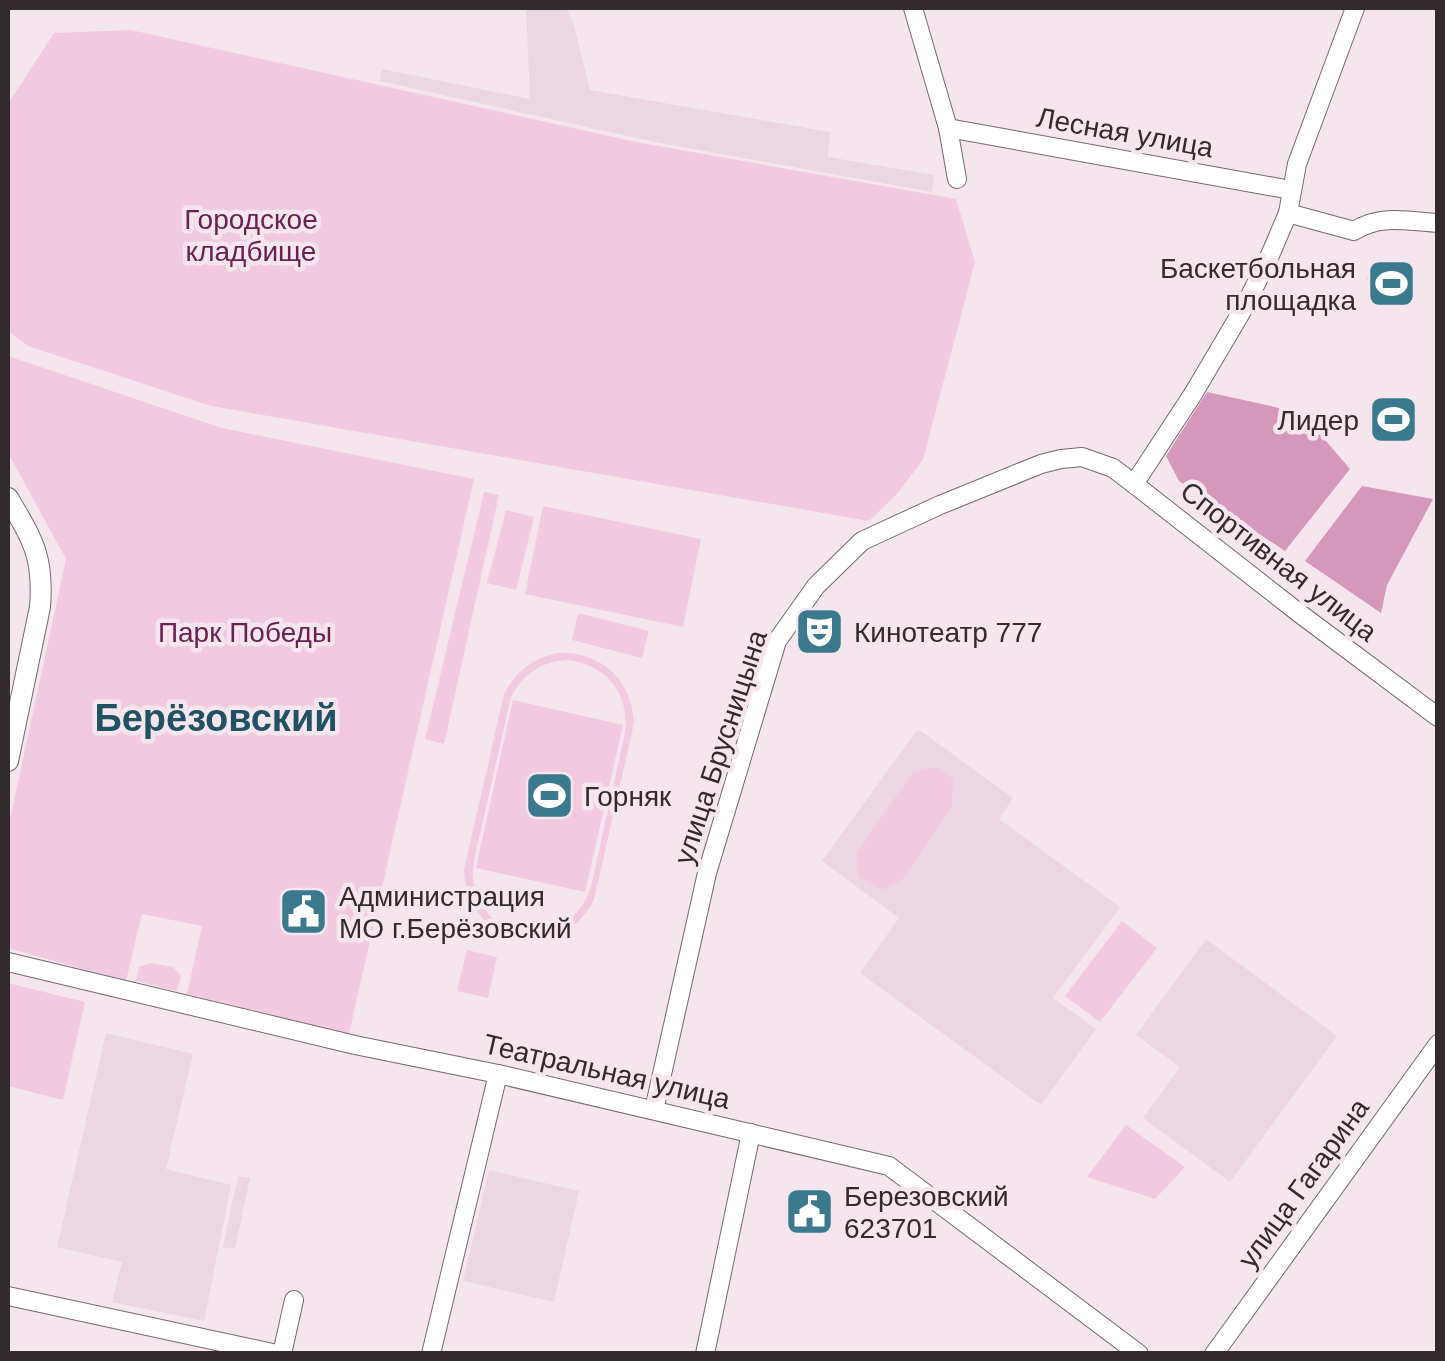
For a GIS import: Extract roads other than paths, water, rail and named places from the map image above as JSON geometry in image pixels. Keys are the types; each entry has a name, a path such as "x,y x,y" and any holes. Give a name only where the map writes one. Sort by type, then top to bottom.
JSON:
{"main road":[{"path":"8,498 36,550 42,585 8,761"}],"street":[{"path":"913,8 948,128 957,180"},
{"path":"1134,484 1245,306 1288,213 1297,164 1355,8"},
{"name":"Лесная улица","path":"948,128 1291,190"},
{"path":"1288,213 1354,232 1383,219 1438,223"},
{"name":"Спортивная улица","path":"1082,457 1113,468 1438,717"},
{"name":"улица Брусницына","path":"654,1110 706,874 777,641 816,586 862,541 1041,464 1082,457"},
{"name":"Театральная улица","path":"8,962 889,1166 1139,1354"},
{"name":"улица Гагарина","path":"1214,1354 1438,1044"},
{"path":"431,1354 498,1074"},
{"path":"706,1354 751,1133"},
{"path":"8,1296 280,1354 294,1300"}],"place":[{"name":"Баскетбольная площадка","path":"1391,284"},
{"name":"Лидер","path":"1394,420"},
{"name":"Кинотеатр 777","path":"819,632"},
{"name":"Горняк","path":"549,796"},
{"name":"Администрация МО г.Берёзовский","path":"304,912"},
{"name":"Березовский 623701","path":"809,1212"}],"district":[{"name":"Берёзовский","path":"216,718"}],"park label":[{"name":"Городское кладбище","path":"251,235"},
{"name":"Парк Победы","path":"245,632"}]}
